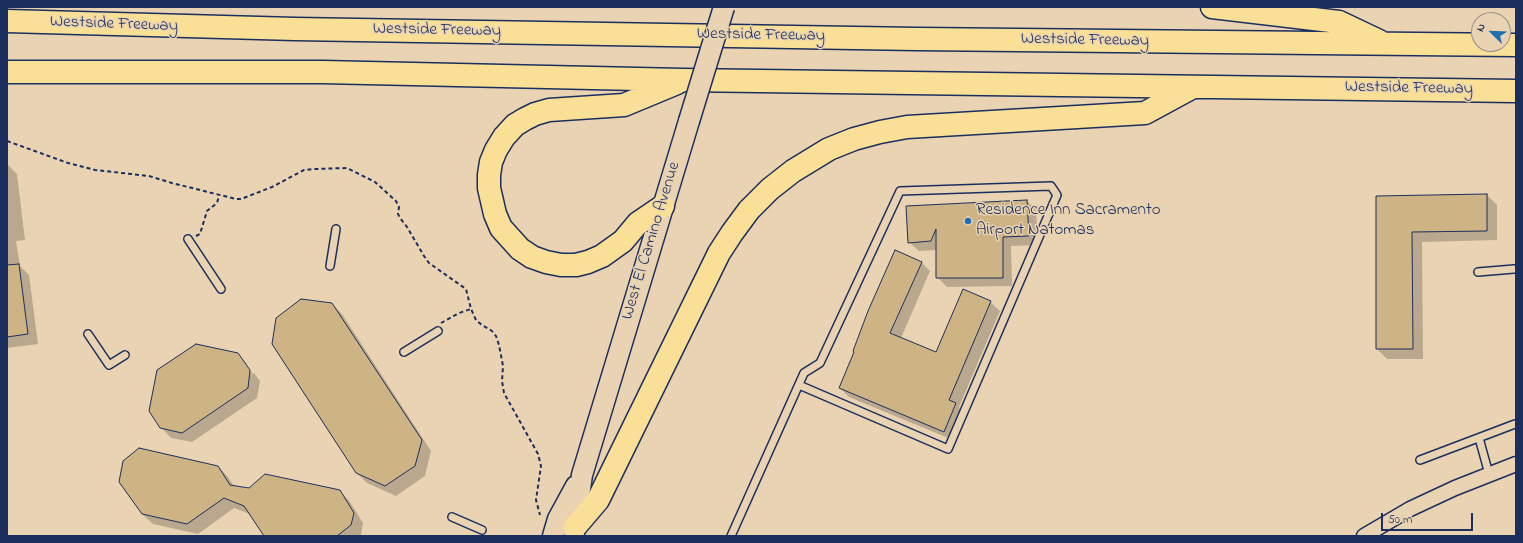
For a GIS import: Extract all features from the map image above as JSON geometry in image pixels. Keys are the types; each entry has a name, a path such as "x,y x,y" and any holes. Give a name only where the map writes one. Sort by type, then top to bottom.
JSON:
{"highway":[{"path":"1212,7 1339,22 1386,44"},
{"name":"Westside Freeway","path":"7,21 295,29 1516,45"},
{"name":"Westside Freeway","path":"9,72 322,72 683,80 1516,91"},
{"path":"663,206 638,223 623,241 602,256 576,265 554,264 532,256 520,248 501,228 495,214 489,188 491,162 504,137 515,126 535,114 549,110 624,106 683,80"},
{"path":"574,532 598,500 723,246 750,210 770,189 793,171 829,150 854,139 880,132 907,127 1145,113 1194,86"}],"main road":[{"name":"West El Camino Avenue","path":"574,532 582,475 724,7"},
{"name":"West El Camino Avenue","path":"553,536 558,519 582,475"}],"street":[{"path":"1364,536 1410,509 1455,488 1516,464"}],"lane":[{"path":"731,536 804,373 820,363 900,192 1050,186 1057,194 948,449 799,385"},
{"path":"330,266 336,229"},
{"path":"188,239 221,290"},
{"path":"1478,272 1514,269"},
{"path":"404,352 437,329"},
{"path":"88,334 109,366 125,354"},
{"path":"1420,460 1515,424"},
{"path":"1479,438 1490,474"},
{"path":"452,517 482,530"}],"path":[{"path":"188,239 200,234 207,211 216,202 219,196"},
{"path":"437,329 459,313 471,309"}],"building":[{"path":"1487,194 1487,231 1412,232 1413,349 1376,349 1376,196"},
{"name":"Residence Inn Sacramento Airport Natomas","path":"1027,200 1029,236 1003,237 1003,278 936,278 936,229 931,241 908,243 906,206"},
{"path":"895,250 922,262 890,333 936,352 963,289 991,301 949,400 956,403 944,432 839,388 854,352 853,351 868,311"},
{"path":"19,264 28,334 7,337 7,265"},
{"path":"301,299 332,303 422,440 415,466 385,486 356,473 272,344 276,318"},
{"path":"196,344 238,353 250,370 248,388 182,433 160,428 149,411 157,370"},
{"path":"139,448 218,466 230,485 249,488 265,474 340,490 354,513 351,525 337,536 264,536 244,506 224,498 187,524 142,514 119,482 123,461"}],"place":[{"name":"Residence Inn Sacramento Airport Natomas","path":"968,221"}]}
